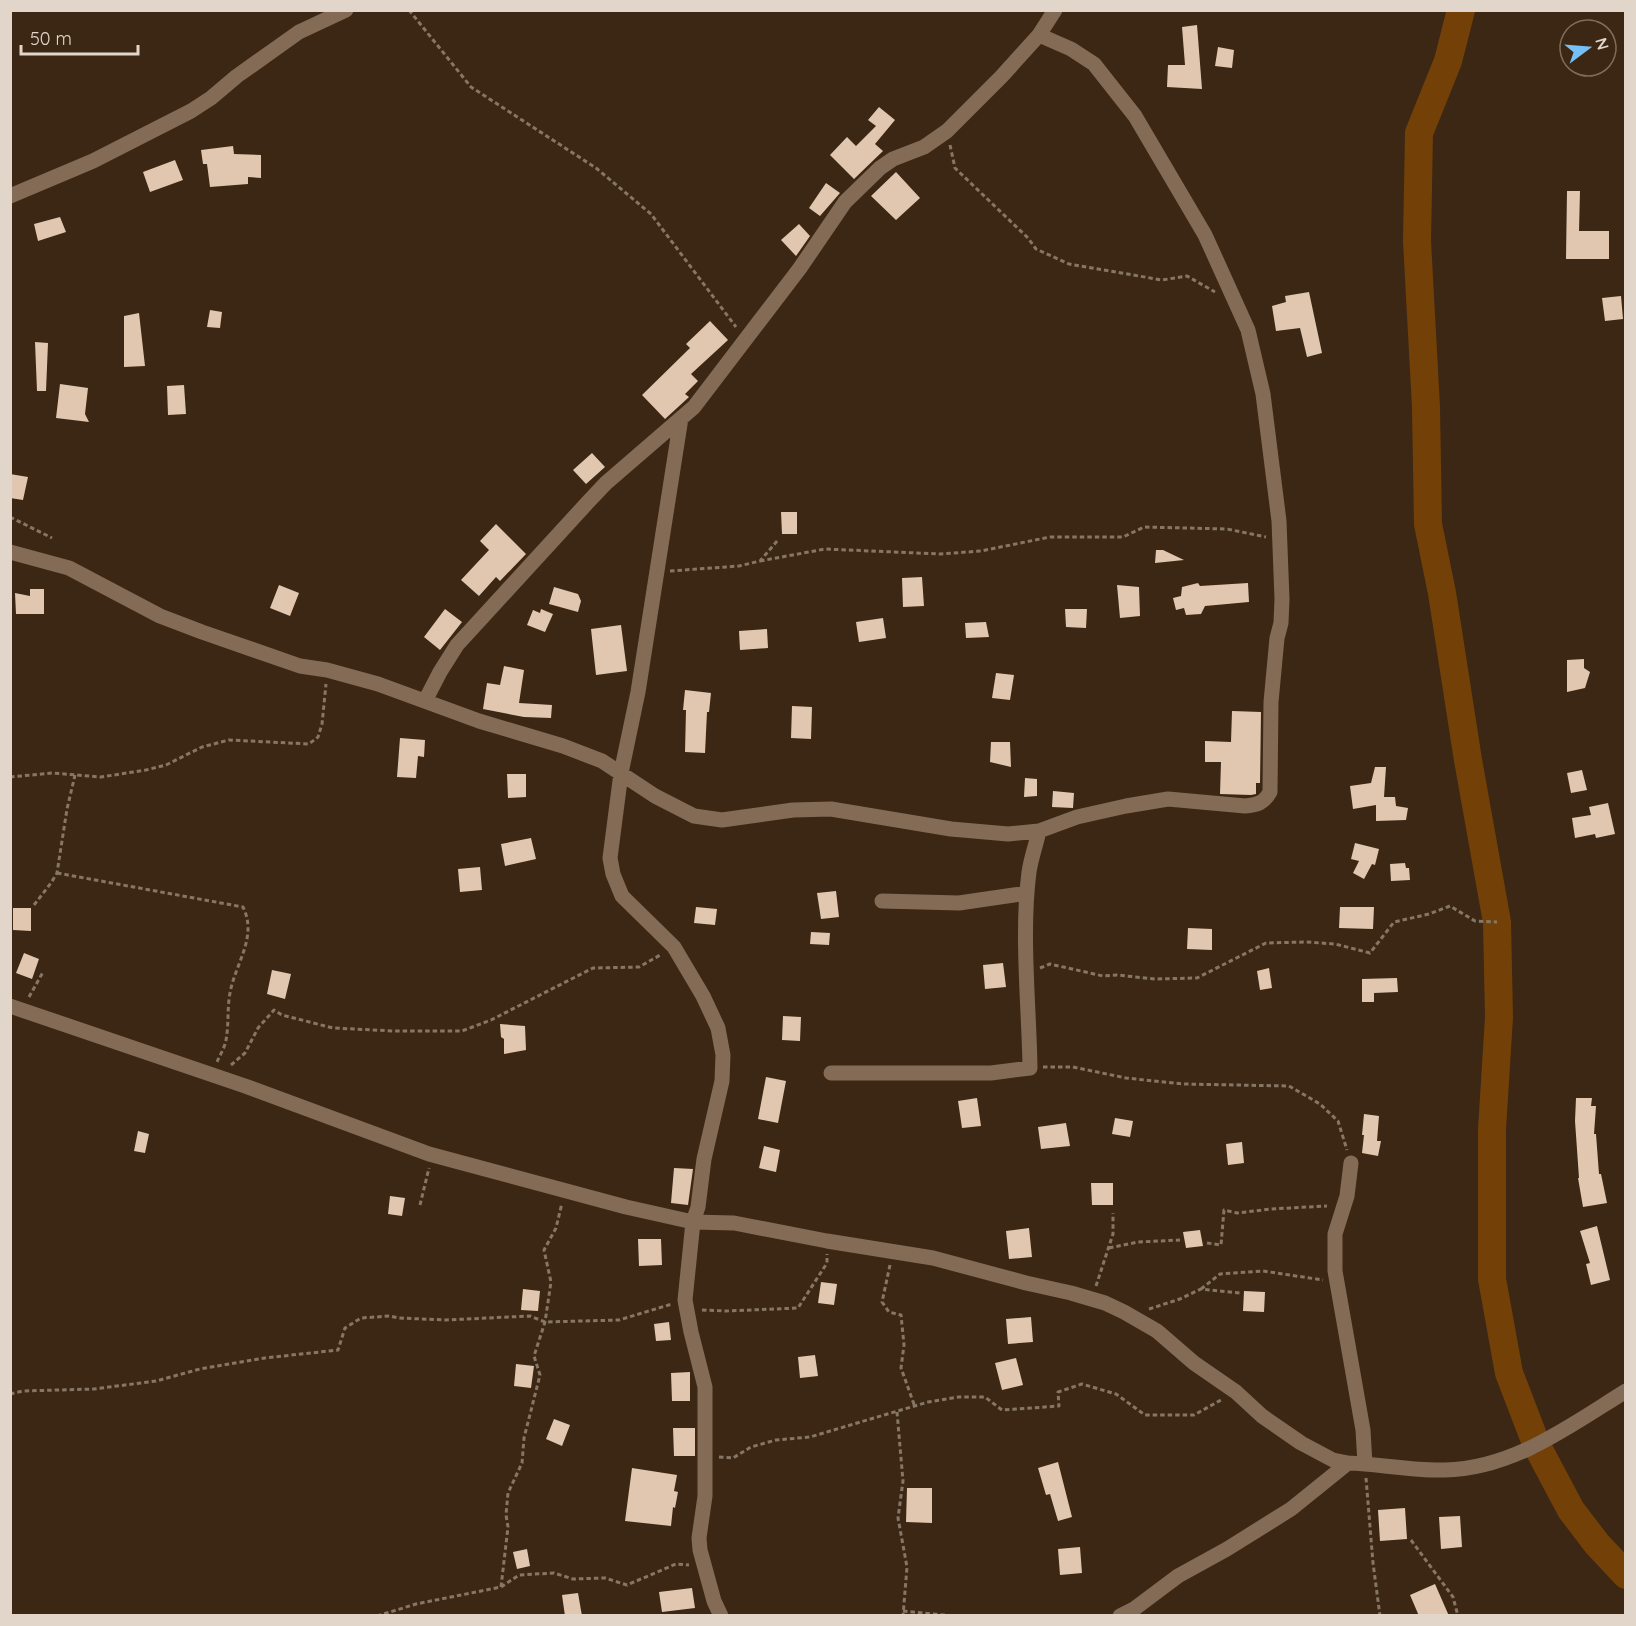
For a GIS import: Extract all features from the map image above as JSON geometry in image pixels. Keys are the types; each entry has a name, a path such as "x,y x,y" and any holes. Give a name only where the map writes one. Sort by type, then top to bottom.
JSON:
{"street":[{"path":"10,196 93,161 191,111 212,98 237,76 299,32 346,10"},
{"path":"425,702 457,645 606,483 694,407 800,268 845,202 893,159 924,147 947,131 1039,35 1055,10"},
{"path":"10,552 69,568 160,616 192,628 300,666 327,670 378,684 479,721 602,761 655,796 694,816 722,820 793,810 831,809 951,829 1008,834 1039,831 1077,817 1168,799 1245,807 1257,805 1266,799 1270,792 1271,702 1277,638 1281,622 1280,540 1263,394 1248,330 1205,235 1135,116 1094,64 1071,49 1039,35"},
{"path":"681,418 638,692 621,773 610,858 613,874 622,896 674,947 703,996 718,1028 723,1055 722,1081 704,1159 698,1207 693,1222 685,1300 705,1387 705,1496 699,1538 703,1565 721,1616"},
{"path":"831,1073 991,1073 1012,1072 1030,1067 1027,893 1029,870 1039,831"},
{"path":"882,901 958,903 1027,893"},
{"path":"16,1008 219,1077 433,1155 626,1207 693,1222 734,1223 933,1258 1091,1299 1124,1312 1156,1331 1194,1363 1236,1392 1262,1416 1301,1443 1333,1460 1446,1470 1505,1458 1537,1446 1626,1391"},
{"path":"1351,1163 1347,1196 1335,1234 1336,1282 1363,1430 1365,1464"},
{"path":"1120,1616 1134,1609 1178,1576 1291,1509 1348,1463"}],"path":[{"path":"409,10 471,87 596,168 651,214 745,338"},
{"path":"947,131 955,168 1028,238 1036,249 1070,264 1162,280 1187,276 1236,304"},
{"path":"10,518 52,538"},
{"path":"656,571 739,566 825,549 940,554 981,551 1050,537 1123,537 1144,527 1227,529 1280,540"},
{"path":"760,561 778,540"},
{"path":"10,777 53,773 101,777 146,770 166,765 202,747 229,740 309,744 318,738 322,724 327,670"},
{"path":"34,905 57,873 75,775"},
{"path":"57,873 243,907 248,927 244,954 230,991 226,1040 219,1077"},
{"path":"1027,972 1050,964 1103,976 1117,975 1155,979 1197,978 1266,944 1306,942 1335,944 1370,953 1394,922 1430,914 1450,906 1475,921 1497,922"},
{"path":"219,1077 245,1053 258,1028 274,1010 282,1015 333,1029 462,1031 491,1020 593,968 639,967 674,947"},
{"path":"16,1008 43,972"},
{"path":"1030,1067 1072,1067 1126,1078 1183,1084 1289,1086 1320,1104 1338,1121 1351,1163"},
{"path":"420,1205 433,1155"},
{"path":"501,1587 508,1527 506,1515 508,1492 522,1463 524,1438 540,1375 534,1356 545,1322 551,1282 544,1250 556,1228 565,1190"},
{"path":"1207,1243 1221,1245 1224,1210 1237,1213 1344,1206"},
{"path":"1091,1299 1113,1234 1113,1213"},
{"path":"1108,1248 1138,1242 1180,1240"},
{"path":"10,1394 23,1391 94,1389 156,1381 266,1358 338,1350 345,1328 361,1318 390,1316 446,1320 530,1316 545,1322 619,1320 685,1300 698,1310 798,1308 827,1263 827,1241"},
{"path":"893,1252 882,1302 889,1312 902,1315 904,1345 901,1368 915,1407"},
{"path":"1124,1312 1141,1312 1180,1299 1201,1289 1220,1274 1263,1271 1336,1282"},
{"path":"1201,1289 1240,1293"},
{"path":"705,1456 733,1458 751,1448 776,1440 810,1437 928,1402 968,1397 985,1397 1002,1410 1059,1406 1058,1392 1083,1384 1116,1394 1144,1415 1194,1415 1236,1392"},
{"path":"897,1412 903,1481 898,1518 907,1567 903,1613 954,1616"},
{"path":"1365,1464 1380,1616"},
{"path":"1412,1540 1453,1596 1458,1616"},
{"path":"377,1616 416,1604 501,1587 519,1575 554,1573 573,1579 605,1578 627,1585 676,1564 703,1565"}],"building":[{"path":"1197,25 1202,89 1167,87 1168,65 1185,65 1182,27"},
{"path":"1218,47 1234,50 1232,68 1215,66"},
{"path":"879,107 895,120 875,144 883,151 854,179 830,155 847,137 856,146 876,126 868,120"},
{"path":"233,146 234,154 261,155 261,178 248,177 248,184 210,187 207,164 203,164 201,150"},
{"path":"175,160 183,180 150,192 143,172"},
{"path":"896,172 920,198 896,220 871,196"},
{"path":"826,183 840,193 820,216 809,208"},
{"path":"1567,191 1580,191 1579,231 1609,231 1609,259 1566,259"},
{"path":"60,217 66,232 38,241 34,224"},
{"path":"799,224 810,236 796,256 781,240"},
{"path":"1309,292 1322,353 1307,357 1300,328 1276,331 1272,306 1286,302 1285,296"},
{"path":"1621,296 1623,319 1605,321 1602,298"},
{"path":"210,310 222,312 220,328 207,327"},
{"path":"139,313 145,366 124,367 124,316"},
{"path":"710,321 728,340 691,374 698,381 685,394 689,397 665,419 642,395 690,348 686,344"},
{"path":"35,342 48,343 46,391 37,391"},
{"path":"60,384 88,388 85,414 89,422 56,418"},
{"path":"184,385 186,414 168,415 167,386"},
{"path":"592,453 605,467 586,484 573,470"},
{"path":"10,474 28,477 23,500 10,498"},
{"path":"781,512 797,512 797,534 782,534"},
{"path":"496,524 526,554 500,581 496,577 479,596 461,580 489,550 480,541"},
{"path":"1156,550 1163,550 1184,560 1155,563"},
{"path":"922,577 924,606 903,607 902,578"},
{"path":"1198,583 1200,586 1248,583 1249,602 1205,606 1201,614 1186,615 1184,608 1176,610 1173,598 1181,596 1182,587"},
{"path":"279,585 299,593 290,616 270,608"},
{"path":"1117,585 1139,587 1140,616 1120,618"},
{"path":"554,587 578,594 581,601 578,612 549,604"},
{"path":"30,589 44,589 44,614 16,614 15,593 30,596"},
{"path":"445,609 462,622 440,650 424,637"},
{"path":"541,609 553,614 545,632 527,625 533,610 540,613"},
{"path":"1065,609 1087,609 1086,628 1066,627"},
{"path":"883,618 886,638 859,642 856,622"},
{"path":"986,622 989,637 966,638 965,623"},
{"path":"621,625 627,671 596,675 591,629"},
{"path":"767,629 768,648 740,650 739,631"},
{"path":"1584,659 1584,668 1590,672 1585,688 1567,692 1567,660"},
{"path":"504,666 524,670 519,703 552,705 551,718 524,717 483,709 487,683 500,685"},
{"path":"996,673 1014,675 1010,700 992,698"},
{"path":"685,690 711,693 709,712 707,712 705,753 685,752 686,710 683,710"},
{"path":"792,706 812,707 811,739 791,738"},
{"path":"1232,711 1261,712 1260,783 1256,783 1256,794 1220,794 1221,762 1205,762 1205,741 1231,742"},
{"path":"400,738 425,740 424,757 418,756 416,778 397,777"},
{"path":"991,742 1010,742 1011,767 990,762"},
{"path":"1375,767 1386,767 1384,797 1395,797 1396,806 1408,808 1406,820 1376,821 1376,805 1353,809 1350,786 1371,783"},
{"path":"1582,770 1587,790 1571,793 1567,773"},
{"path":"507,774 526,774 526,797 508,798"},
{"path":"1025,778 1037,779 1037,796 1024,797"},
{"path":"1053,791 1074,793 1073,808 1052,807"},
{"path":"1608,803 1615,834 1596,838 1595,834 1575,838 1572,818 1591,815 1589,807"},
{"path":"531,838 536,859 505,866 501,844"},
{"path":"1355,843 1379,849 1375,865 1372,864 1364,879 1353,873 1359,861 1351,859"},
{"path":"1405,863 1406,868 1409,868 1410,880 1391,881 1390,864"},
{"path":"480,867 482,890 460,892 458,869"},
{"path":"836,891 839,917 821,919 817,893"},
{"path":"696,907 717,909 715,925 694,923"},
{"path":"1340,907 1374,907 1373,929 1339,928"},
{"path":"13,908 31,908 31,931 13,930"},
{"path":"1188,928 1212,929 1212,950 1187,949"},
{"path":"811,932 830,933 829,945 810,944"},
{"path":"24,953 39,959 32,979 16,973"},
{"path":"1003,963 1006,987 985,989 983,965"},
{"path":"1269,968 1272,988 1260,990 1257,971"},
{"path":"272,970 291,974 285,999 267,994"},
{"path":"1397,978 1398,992 1374,993 1374,1002 1362,1002 1362,979"},
{"path":"783,1016 801,1017 800,1041 782,1040"},
{"path":"500,1024 525,1026 526,1050 504,1054 504,1039 501,1037"},
{"path":"766,1077 786,1081 778,1123 758,1119"},
{"path":"977,1098 981,1126 962,1128 958,1101"},
{"path":"1576,1098 1592,1098 1591,1106 1596,1106 1594,1134 1596,1134 1599,1174 1601,1174 1607,1203 1583,1207 1578,1178"},
{"path":"1364,1114 1379,1116 1377,1141 1381,1141 1378,1156 1362,1153"},
{"path":"1115,1118 1133,1121 1130,1137 1112,1134"},
{"path":"1066,1123 1070,1146 1041,1149 1038,1127"},
{"path":"138,1131 149,1134 145,1153 134,1151"},
{"path":"1242,1142 1244,1163 1228,1165 1226,1144"},
{"path":"764,1146 780,1150 776,1172 759,1168"},
{"path":"674,1168 693,1169 688,1205 671,1203"},
{"path":"1091,1183 1113,1183 1113,1205 1092,1205"},
{"path":"390,1196 405,1198 402,1216 388,1214"},
{"path":"1597,1226 1610,1280 1591,1285 1586,1264 1590,1263 1580,1231"},
{"path":"1029,1228 1032,1257 1009,1259 1006,1231"},
{"path":"1200,1230 1203,1246 1186,1248 1183,1232"},
{"path":"638,1239 661,1239 662,1265 639,1266"},
{"path":"821,1282 837,1284 834,1305 818,1303"},
{"path":"523,1289 540,1291 538,1311 521,1310"},
{"path":"1244,1291 1265,1292 1264,1312 1243,1311"},
{"path":"1031,1317 1033,1342 1008,1344 1006,1319"},
{"path":"669,1322 671,1340 656,1341 654,1324"},
{"path":"815,1355 818,1376 800,1378 798,1357"},
{"path":"1016,1358 1023,1385 1002,1390 995,1363"},
{"path":"516,1364 534,1366 531,1388 514,1386"},
{"path":"690,1372 690,1401 672,1401 671,1373"},
{"path":"554,1419 570,1425 562,1446 546,1439"},
{"path":"673,1428 695,1428 695,1456 674,1456"},
{"path":"1058,1462 1072,1517 1058,1521 1050,1494 1046,1495 1038,1468"},
{"path":"632,1468 677,1475 674,1491 678,1492 675,1508 673,1507 671,1526 625,1521"},
{"path":"907,1488 932,1488 932,1523 906,1522"},
{"path":"1405,1508 1407,1539 1380,1541 1378,1510"},
{"path":"1460,1516 1462,1547 1441,1549 1439,1517"},
{"path":"1080,1547 1082,1573 1060,1575 1058,1549"},
{"path":"527,1549 530,1566 517,1569 513,1552"},
{"path":"1435,1584 1449,1616 1419,1616 1410,1595"},
{"path":"692,1588 695,1608 662,1612 659,1592"},
{"path":"578,1593 582,1616 565,1616 562,1595"}],"waterway":[{"path":"1461,10 1448,61 1419,133 1417,241 1426,407 1428,524 1442,593 1468,760 1497,922 1499,1017 1492,1129 1492,1279 1509,1373 1537,1446 1571,1510 1597,1544 1626,1575"}]}
